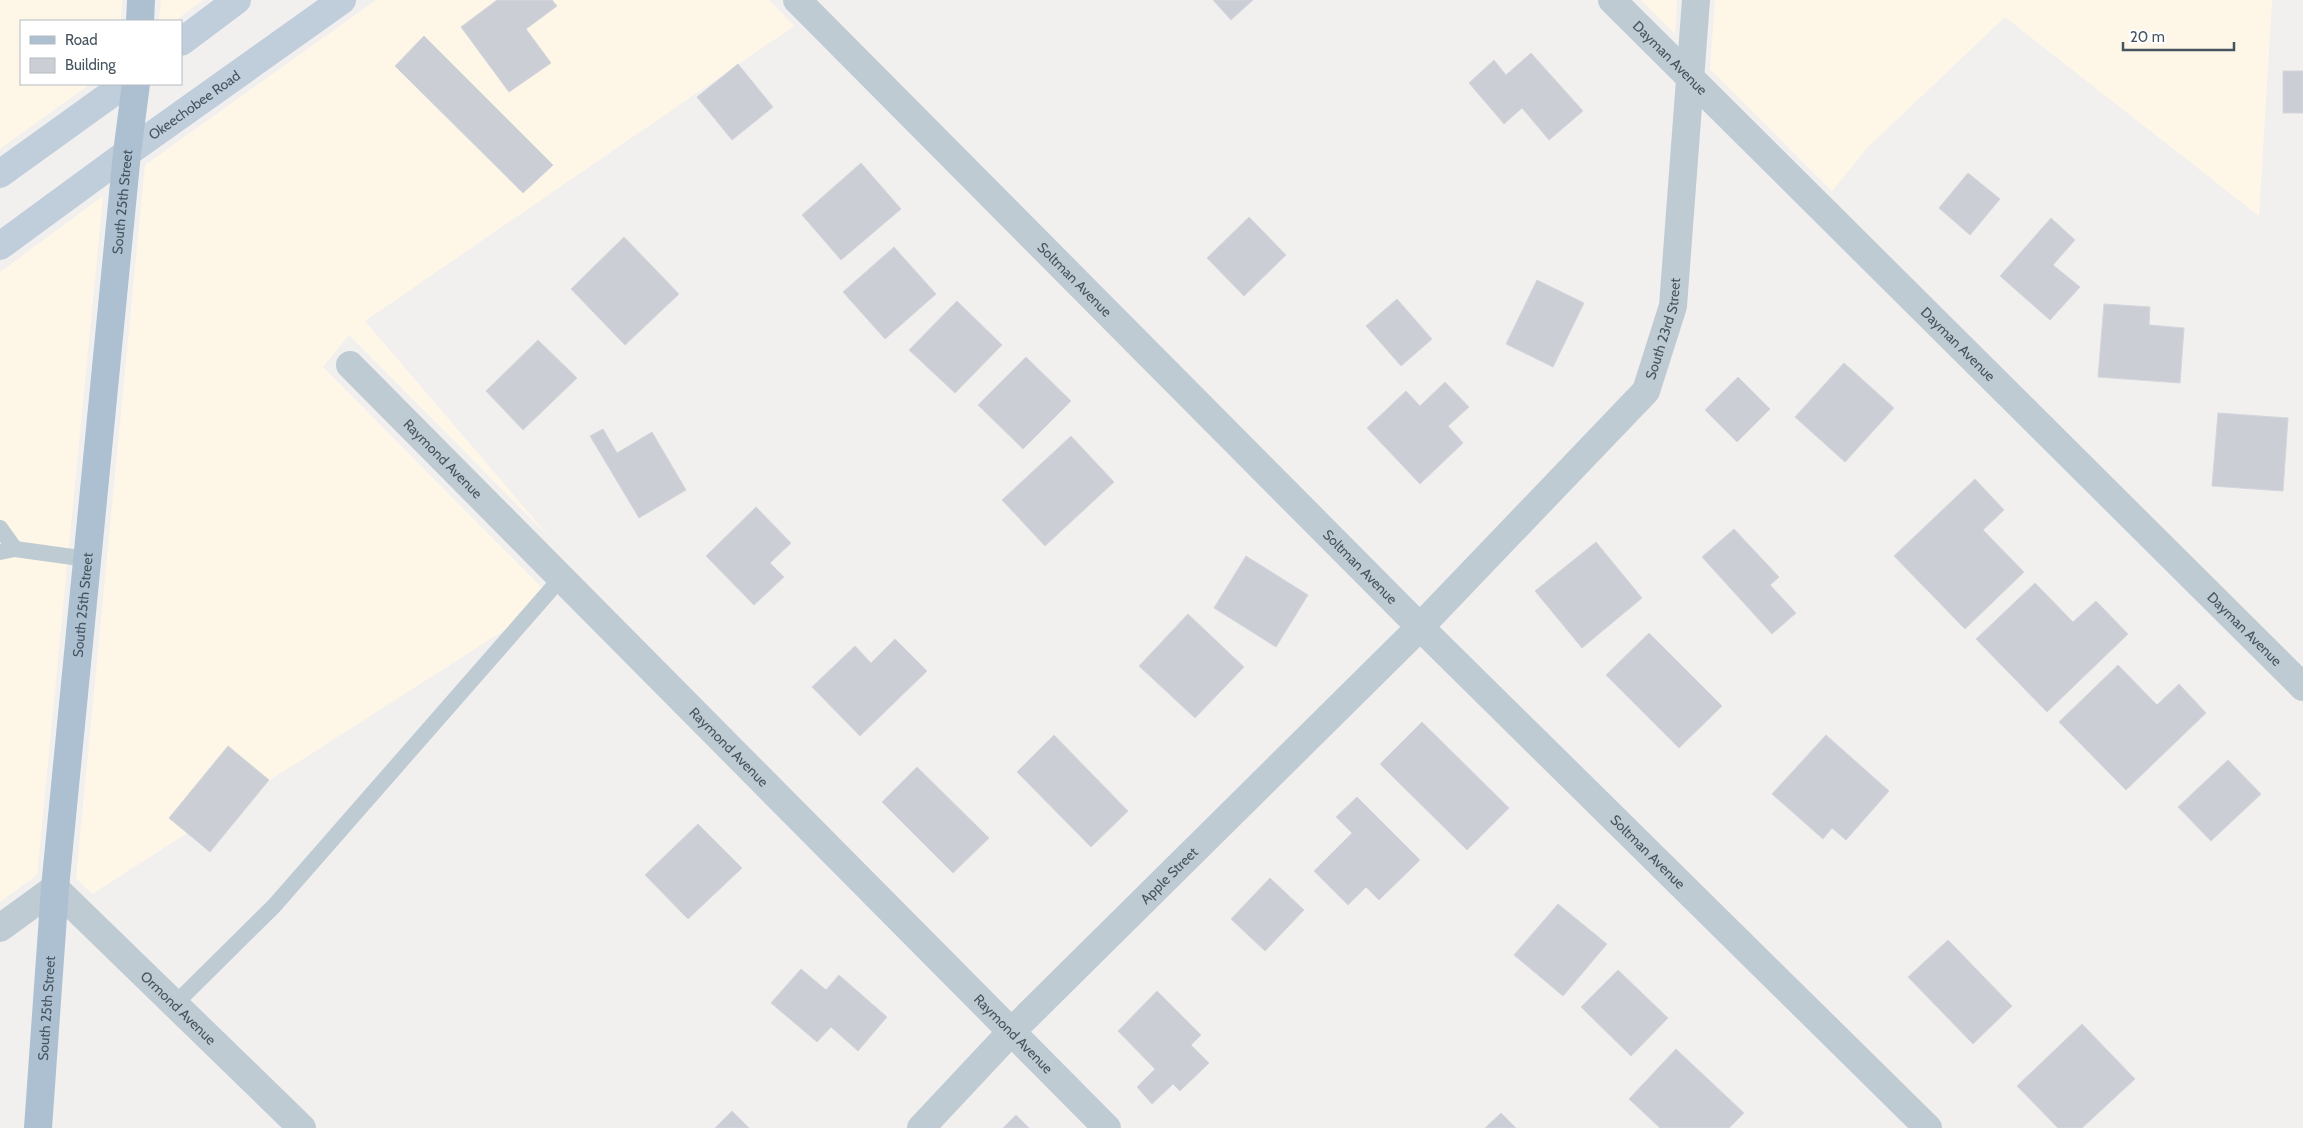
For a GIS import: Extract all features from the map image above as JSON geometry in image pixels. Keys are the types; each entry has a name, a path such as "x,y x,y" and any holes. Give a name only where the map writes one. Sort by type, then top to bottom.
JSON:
{"main road":[{"path":"140,20 141,0"},
{"path":"182,41 237,0"},
{"name":"Okeechobee Road","path":"0,246 342,0"},
{"path":"0,174 124,85"},
{"name":"South 25th Street","path":"38,1128 55,888 127,153 136,85"}],"street":[{"name":"Soltman Avenue","path":"797,0 1420,627 1928,1128"},
{"name":"Dayman Avenue","path":"1612,0 2303,687"},
{"name":"South 23rd Street","path":"1420,627 1646,391 1674,306 1696,0"},
{"name":"Raymond Avenue","path":"350,366 1010,1033 1107,1128"},
{"name":"Apple Street","path":"921,1128 1010,1033 1420,627"},
{"path":"0,928 55,888"},
{"name":"Ormond Avenue","path":"55,888 175,1004 293,1124"}],"lane":[{"path":"0,528 8,551 87,559"},
{"path":"175,1004 274,906 560,578"}],"shaded area":[{"path":"0,0 122,0 121,20 20,20 20,85 89,85 0,149"},
{"path":"161,0 203,0 176,20 159,20"},
{"path":"376,0 769,0 794,26 365,321 551,539 349,335 323,367 553,599 92,894 76,878 145,165"},
{"path":"1641,0 1677,0 1675,34"},
{"path":"1715,0 2272,0 2259,216 2005,17 1867,148 1832,191 1710,69"},
{"path":"103,196 37,875 0,902 0,272"}],"building":[{"path":"497,0 552,0 557,6 526,29 551,63 509,92 461,27"},
{"path":"1213,0 1253,0 1231,20"},
{"path":"424,36 553,165 523,193 395,66"},
{"path":"1531,53 1583,111 1549,140 1522,108 1504,124 1469,83 1494,60 1506,75"},
{"path":"738,64 773,107 732,140 697,97"},
{"path":"2283,71 2303,71 2303,113 2283,113"},
{"path":"861,163 901,209 841,260 802,215"},
{"path":"1968,173 2000,199 1970,235 1939,208"},
{"path":"1249,217 1286,255 1244,296 1207,258"},
{"path":"2051,218 2075,240 2053,265 2080,287 2050,320 2000,276"},
{"path":"624,237 679,294 625,345 571,289"},
{"path":"894,247 936,294 885,339 843,292"},
{"path":"1537,280 1584,303 1553,367 1506,344"},
{"path":"1397,299 1432,339 1401,366 1366,326"},
{"path":"957,301 1002,345 955,393 909,350"},
{"path":"2104,304 2150,307 2149,325 2184,328 2180,383 2098,377"},
{"path":"538,340 577,378 523,430 486,391"},
{"path":"1026,357 1071,401 1023,449 978,405"},
{"path":"1844,363 1894,408 1845,462 1795,417"},
{"path":"1738,377 1770,409 1737,442 1705,410"},
{"path":"1445,382 1469,407 1448,426 1463,443 1420,484 1367,428 1406,391 1420,406"},
{"path":"2218,413 2288,418 2283,491 2212,486"},
{"path":"603,429 617,453 652,432 686,490 639,518 590,436"},
{"path":"1071,436 1114,482 1045,546 1002,500"},
{"path":"1975,479 2004,510 1983,530 2024,572 1965,629 1894,556"},
{"path":"756,507 791,543 770,563 784,577 754,605 706,556"},
{"path":"1734,529 1779,577 1770,585 1796,613 1772,634 1702,557"},
{"path":"1596,542 1642,598 1582,648 1535,591"},
{"path":"1246,556 1308,595 1276,647 1214,608"},
{"path":"2035,583 2073,622 2096,601 2128,634 2047,712 1976,639"},
{"path":"1188,614 1244,667 1195,718 1139,666"},
{"path":"1649,633 1722,706 1679,748 1606,675"},
{"path":"895,639 927,671 860,736 812,687 855,646 871,663"},
{"path":"2118,665 2157,705 2179,684 2206,713 2126,790 2059,722"},
{"path":"1422,722 1509,808 1467,850 1380,764"},
{"path":"1054,735 1128,811 1091,847 1017,772"},
{"path":"1826,735 1889,791 1846,840 1832,828 1823,839 1772,794"},
{"path":"228,746 269,780 210,852 169,818"},
{"path":"2228,760 2261,794 2211,841 2178,807"},
{"path":"917,767 989,838 953,873 882,802"},
{"path":"1357,797 1420,860 1379,900 1366,887 1348,905 1314,871 1352,833 1336,817"},
{"path":"698,824 742,868 688,919 645,875"},
{"path":"1270,878 1304,910 1265,951 1231,919"},
{"path":"1558,904 1607,944 1563,996 1514,955"},
{"path":"1948,940 2012,1006 1973,1044 1908,977"},
{"path":"801,969 826,990 839,975 887,1017 858,1051 831,1027 817,1042 771,1003"},
{"path":"1618,970 1668,1018 1631,1056 1581,1007"},
{"path":"1157,991 1201,1035 1191,1045 1209,1063 1180,1091 1173,1084 1152,1104 1137,1087 1155,1069 1118,1031"},
{"path":"2082,1024 2135,1079 2082,1128 2058,1128 2017,1086"},
{"path":"1676,1049 1744,1113 1729,1128 1660,1128 1629,1099"},
{"path":"732,1111 749,1128 715,1128"},
{"path":"1501,1113 1516,1128 1485,1128"},
{"path":"1016,1115 1029,1128 1003,1128"}]}
